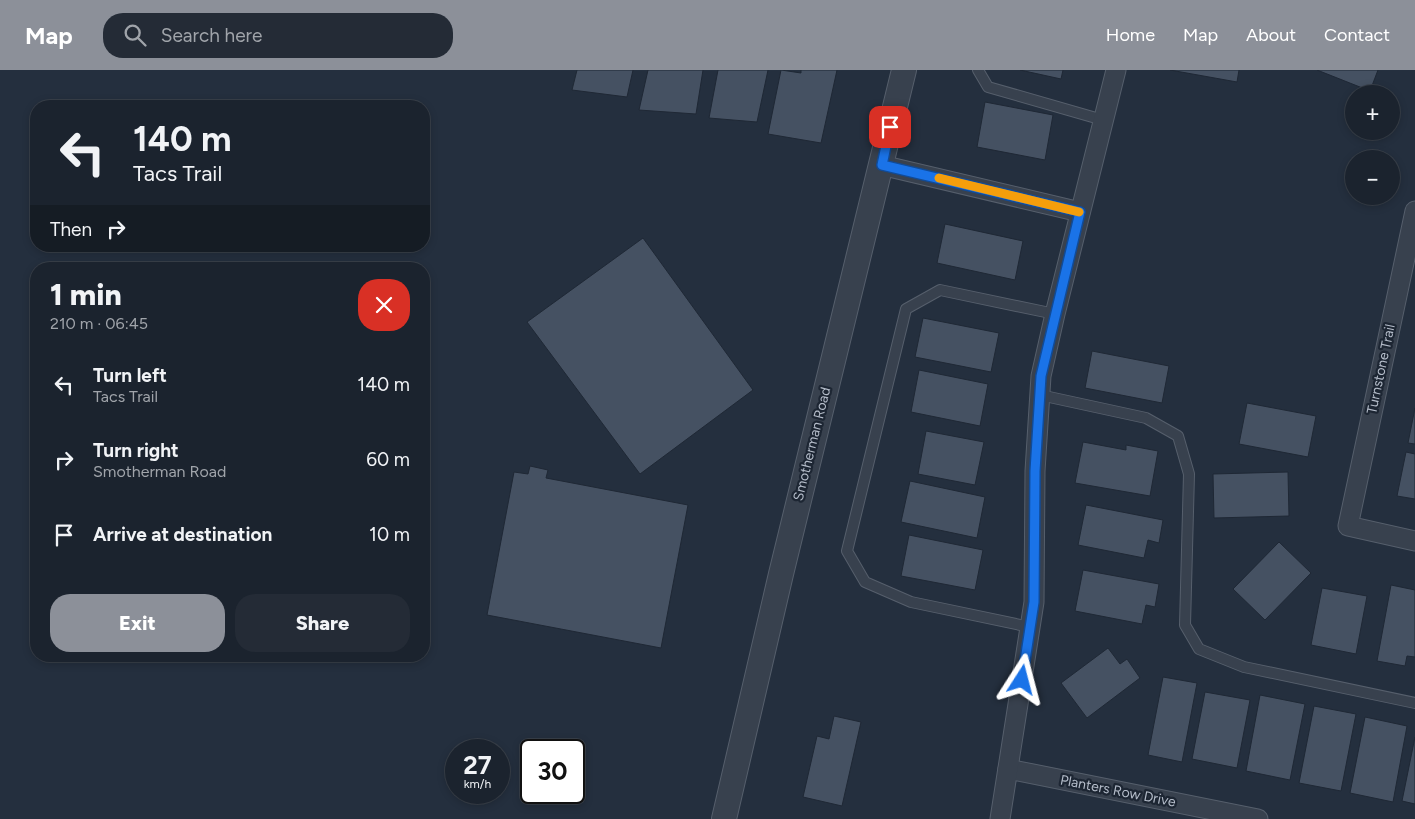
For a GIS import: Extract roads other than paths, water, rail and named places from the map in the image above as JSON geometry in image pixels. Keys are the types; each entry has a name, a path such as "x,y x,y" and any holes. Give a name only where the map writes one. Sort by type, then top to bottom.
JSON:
{"street":[{"name":"Smotherman Road","path":"724,819 781,574 904,70"},
{"path":"1000,819 1034,602 1035,471 1041,376 1116,70"},
{"path":"882,165 1080,212"},
{"name":"Turnstone Trail","path":"1415,211 1348,526 1415,541"},
{"name":"Planters Row Drive","path":"1008,769 1258,819"}],"lane":[{"path":"978,70 988,86 1104,120"},
{"path":"1030,627 911,602 865,582 847,551 906,309 940,290 1055,314"},
{"path":"1040,395 1146,418 1178,436 1189,474 1185,625 1199,648 1244,667 1415,703"}]}
